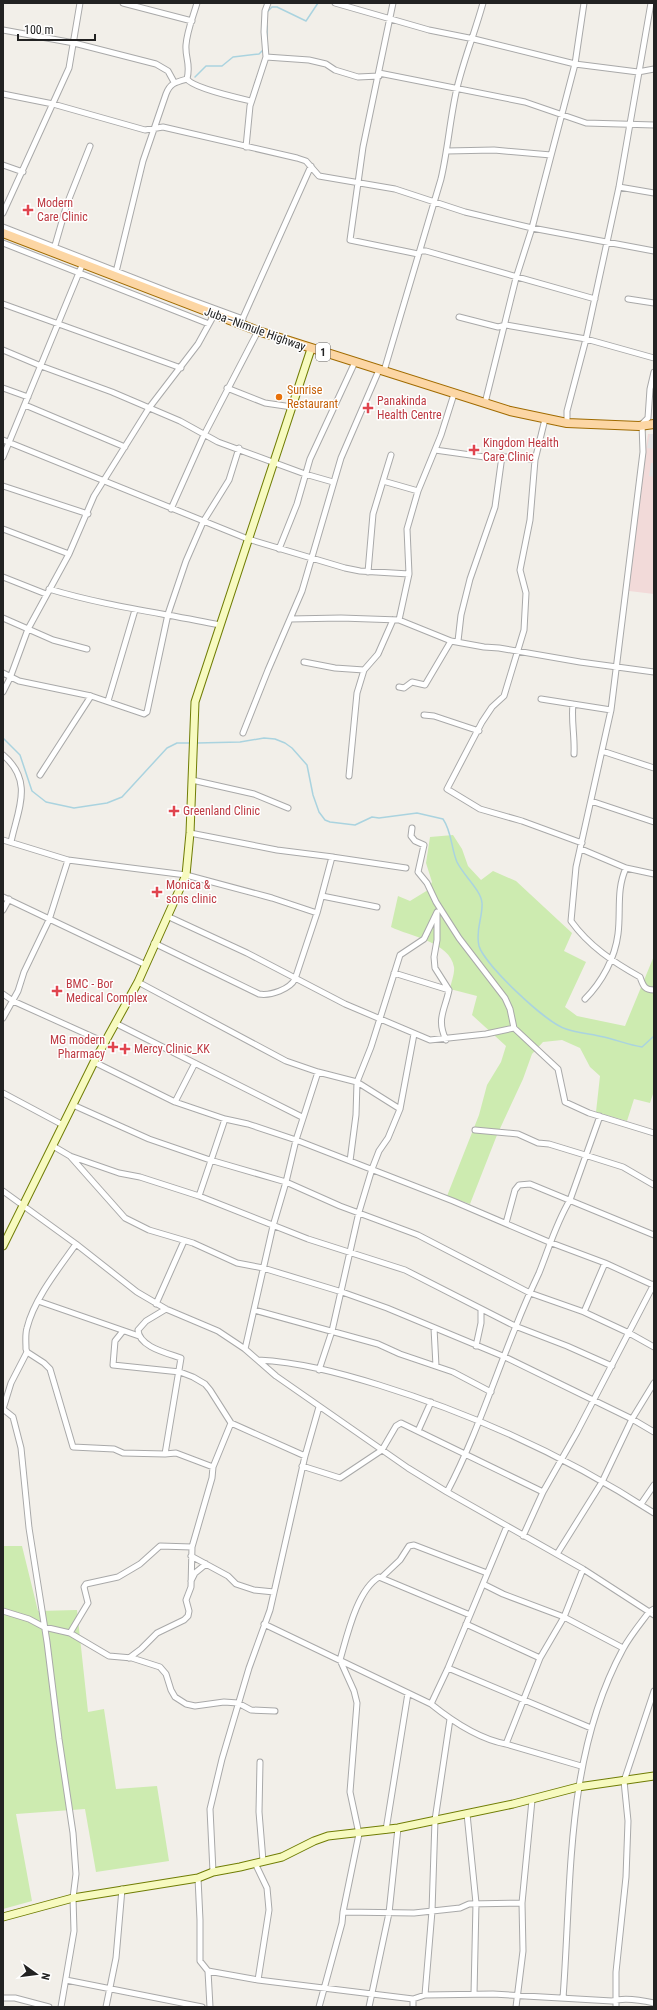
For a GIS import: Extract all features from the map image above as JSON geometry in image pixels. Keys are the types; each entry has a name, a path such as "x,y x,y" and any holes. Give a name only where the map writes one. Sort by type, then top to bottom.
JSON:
{"main road":[{"name":"Juba–Nimule Highway","path":"3,233 54,249 83,263 116,273 214,315 242,322 258,331 454,394 545,419 567,422 639,426 642,424 654,424"}],"street":[{"path":"3,213 23,172 69,68 80,3"},
{"path":"123,3 192,21"},
{"path":"187,79 189,68 186,48 197,3"},
{"path":"246,147 248,121 252,101 266,57 264,32 265,11 268,3"},
{"path":"335,3 429,30 474,39 575,64 638,72 654,69"},
{"path":"393,3 363,147 350,240 418,254"},
{"path":"243,733 302,591 313,558 333,482 360,412 381,371 405,304 418,254 435,201 447,150 457,90 474,39 483,3"},
{"path":"486,403 506,325 516,278 532,228 575,64 584,3"},
{"path":"567,422 567,411 586,339 619,187 638,72 651,21 651,3"},
{"path":"3,30 74,43 156,64 168,71 174,82"},
{"path":"266,57 296,58 326,64 335,70 358,77 379,75 525,102 586,123 630,125 639,123 654,124"},
{"path":"116,273 139,175 153,129 169,86 174,82 187,79 201,89 215,90 252,101"},
{"path":"3,94 53,104 145,130 163,127 297,158 311,166 319,176 395,189 465,212 532,228 654,251"},
{"path":"54,249 65,211 90,146"},
{"path":"447,150 494,150 551,155"},
{"path":"3,164 23,172"},
{"path":"3,227 54,249 172,293 242,322 311,166"},
{"path":"619,187 654,192"},
{"path":"3,243 209,324"},
{"path":"418,254 421,250 426,251 516,278 595,299"},
{"path":"3,457 83,263"},
{"path":"628,299 654,302"},
{"path":"3,304 181,368"},
{"path":"3,692 10,678 28,629 69,554 88,514 94,496 149,408 181,368 214,315"},
{"path":"459,317 498,327 506,325 586,339 654,358"},
{"path":"172,509 204,435 227,388 258,331"},
{"path":"3,1246 104,1042 138,982 154,943 186,875 190,833 195,702 311,349"},
{"path":"3,350 41,366 112,392 180,421 204,435 305,474 333,482"},
{"path":"279,549 297,504 305,474 354,362"},
{"path":"654,372 650,389 648,418 642,424 643,452 611,710 576,867 571,921 583,938 611,959 640,977 642,985 646,988 654,990"},
{"path":"3,388 28,397"},
{"path":"227,388 265,403 292,407"},
{"path":"399,620 408,574 407,529 418,491 435,450 454,394"},
{"path":"25,405 125,448"},
{"path":"545,419 535,460 530,520 520,570 526,593 524,630 504,696 492,708 447,790 480,809 522,821 582,842"},
{"path":"3,440 248,539 345,568 368,572 408,574"},
{"path":"3,673 10,678 27,683 91,696 144,714 146,712 168,614 186,560 203,522 229,480 238,448"},
{"path":"435,450 485,457 502,456 535,460"},
{"path":"368,572 373,514 391,455"},
{"path":"458,641 461,615 470,579 495,507 502,456"},
{"path":"383,481 418,491"},
{"path":"3,486 88,514"},
{"path":"3,529 69,554"},
{"path":"3,577 46,594"},
{"path":"49,589 86,600 124,606 135,610 168,614 220,625"},
{"path":"108,701 135,610"},
{"path":"3,618 53,640 87,649"},
{"path":"290,619 341,618 399,620 451,641 654,672"},
{"path":"349,776 357,693 364,670 378,654 393,620"},
{"path":"399,687 404,688 412,682 425,685 451,641"},
{"path":"304,662 336,668 364,670"},
{"path":"40,775 91,696"},
{"path":"541,699 611,710"},
{"path":"572,704 571,720 575,733 574,754"},
{"path":"424,715 434,716 479,731"},
{"path":"602,751 654,768"},
{"path":"3,756 10,762 20,777 22,794 11,842"},
{"path":"192,780 254,794 288,808"},
{"path":"591,800 654,822"},
{"path":"412,828 411,836 415,841 424,846 418,872 427,883 436,902 459,938 505,998 510,1009 514,1028 558,1069 565,1102 600,1116 654,1134"},
{"path":"190,833 277,850 406,868"},
{"path":"3,840 68,860 186,875 272,898 317,913"},
{"path":"581,849 626,868 654,874"},
{"path":"332,857 358,862"},
{"path":"154,943 260,994 278,991 292,984 295,978 317,913 332,857"},
{"path":"3,1018 13,1001 49,920 68,860"},
{"path":"585,999 595,989 611,959 618,935 620,885 626,868"},
{"path":"322,896 377,907"},
{"path":"3,897 35,910 49,920 146,965"},
{"path":"3,910 9,899"},
{"path":"436,902 437,940 434,957 435,968 449,990 440,1020 446,1040"},
{"path":"350,1161 356,1115 357,1082 380,1020 400,955 424,939 437,912"},
{"path":"167,916 247,953 380,1020 430,1040 446,1040 514,1028"},
{"path":"394,973 449,990"},
{"path":"138,982 286,1061 318,1072 357,1082 400,1109"},
{"path":"3,994 13,1001 104,1042"},
{"path":"115,1023 302,1118"},
{"path":"319,1370 332,1331 342,1292 358,1212 379,1151 388,1138 400,1109 414,1034"},
{"path":"94,1062 174,1102 296,1140 605,1263 654,1285 594,1400 543,1492 523,1536"},
{"path":"174,1102 195,1063"},
{"path":"245,1349 273,1226 302,1118 318,1072"},
{"path":"3,1093 63,1125"},
{"path":"73,1105 149,1139 210,1160 286,1182 418,1235 530,1293 584,1312 629,1333 654,1347"},
{"path":"447,1492 480,1420 505,1357 515,1326 530,1293 549,1242 562,1212 570,1200 600,1116"},
{"path":"199,1196 225,1119"},
{"path":"475,1130 518,1134 538,1143 550,1144 623,1167 654,1185"},
{"path":"53,1146 70,1156 119,1173 140,1177 199,1196 273,1226 349,1253 405,1270 515,1326 567,1346 612,1366"},
{"path":"70,1156 125,1218 149,1230 194,1243 237,1263 263,1268 342,1292 434,1328 505,1357 632,1419 654,1432"},
{"path":"506,1223 515,1190 523,1183 530,1184 654,1235"},
{"path":"3,1191 76,1244 137,1292 166,1309 218,1331 245,1349 276,1376 382,1450 447,1492 583,1569 652,1612 623,1648 604,1691 591,1728 581,1766 569,1874 568,1931 563,1998"},
{"path":"156,1304 184,1241"},
{"path":"62,2007 74,1931 73,1898 76,1874 73,1833 29,1528 21,1448 13,1417 3,1409 11,1383 27,1352 27,1328 38,1302 76,1244"},
{"path":"584,1312 605,1263"},
{"path":"38,1302 139,1336"},
{"path":"165,1454 180,1372 181,1358 143,1342 139,1336 138,1330 140,1325 166,1309"},
{"path":"476,1346 481,1322 481,1309"},
{"path":"254,1310 378,1344 400,1354 453,1372 491,1392"},
{"path":"434,1328 436,1366"},
{"path":"123,1331 115,1341 113,1365 180,1372 205,1384 231,1422 304,1456"},
{"path":"27,1352 44,1363 50,1369 73,1447 114,1449 123,1453 176,1453 213,1467"},
{"path":"258,1360 285,1362 357,1379 431,1402 480,1420 562,1459 654,1513"},
{"path":"557,1554 602,1482 632,1419 654,1383"},
{"path":"418,1431 431,1402"},
{"path":"213,1872 210,1809 238,1703 270,1610 304,1456 319,1407"},
{"path":"191,1582 192,1547 212,1478 213,1467 231,1422"},
{"path":"302,1466 340,1478 382,1450 398,1424 404,1424 543,1492"},
{"path":"641,1504 654,1485"},
{"path":"431,1704 448,1668 507,1526"},
{"path":"319,2007 342,1923 359,1834 350,1792 357,1703 354,1691 340,1660 356,1608 374,1580 382,1577 400,1560 408,1546 414,1545 487,1573"},
{"path":"70,1632 88,1603 84,1587 86,1584 118,1577 140,1564 160,1546 192,1547"},
{"path":"191,1556 228,1576 233,1582 242,1586 274,1592"},
{"path":"129,1658 141,1649 157,1633 184,1620 188,1616 189,1611 186,1600 191,1582 195,1573 206,1564"},
{"path":"506,1744 525,1700 540,1658 564,1617 583,1569"},
{"path":"382,1577 470,1615"},
{"path":"483,1584 503,1594 564,1617 623,1648"},
{"path":"3,1611 29,1619 44,1627 70,1632 101,1653 109,1656 129,1658 152,1664 164,1671 175,1697 186,1704 195,1706 224,1702 238,1703 251,1710 275,1711"},
{"path":"264,1624 431,1704 450,1719 494,1742 506,1744 581,1766"},
{"path":"466,1624 540,1658"},
{"path":"448,1668 591,1728"},
{"path":"616,2007 616,1972 626,1877 627,1835 624,1781 654,1691"},
{"path":"386,1830 408,1693"},
{"path":"425,1995 432,1911 435,1820 450,1719"},
{"path":"260,1762 259,1812 263,1861"},
{"path":"3,1917 73,1898 198,1878 213,1872 282,1857 314,1840 328,1836 359,1834 398,1828 532,1800 578,1787 654,1776"},
{"path":"516,2007 523,1951 522,1903 532,1800"},
{"path":"467,1814 476,1903 474,1994"},
{"path":"369,2007 389,1913 398,1828"},
{"path":"255,1863 267,1888 269,1910 258,1980"},
{"path":"198,1878 200,1961 208,1970 258,1980 413,1999 425,1995 474,1994 612,2001 640,2000 654,2003"},
{"path":"106,2007 116,1958 122,1889"},
{"path":"343,1912 414,1913 460,1908 476,1903 522,1903"},
{"path":"208,1970 210,2007"},
{"path":"66,1980 202,2007"},
{"path":"3,1998 16,1998 49,2007"},
{"path":"413,1999 413,2007"}],"shaded area":[{"path":"648,434 654,434 654,594 629,591 636,514"},
{"path":"650,434 654,434 654,449 647,448"},
{"path":"651,463 654,463 654,477 649,476"}],"green space":[{"path":"453,835 462,849 468,866 481,880 493,871 516,881 572,933 564,951 586,962 565,1007 577,1016 625,1026 654,956 654,1091 650,1103 634,1099 627,1121 596,1112 600,1076 590,1067 580,1048 562,1040 543,1042 532,1054 523,1079 497,1135 470,1204 447,1196 479,1115 487,1085 501,1062 506,1046 472,1015 477,996 450,989 454,967 451,958 445,951 428,941 391,927 398,896 410,901 428,890 432,882 426,863 430,837"},
{"path":"3,1546 22,1546 38,1611 77,1610 88,1712 104,1709 116,1789 157,1786 169,1861 96,1872 85,1809 16,1814 32,1901 3,1909"}],"waterway":[{"path":"268,11 272,7 277,7 306,21 318,3"},
{"path":"267,26 267,44"},
{"path":"195,77 206,66 222,66 233,57 259,54 263,50"},
{"path":"3,738 20,755 32,791 46,802 74,808 107,803 122,797 167,748 177,743 191,743"},
{"path":"197,743 240,742 264,738 275,739 285,743 292,748 307,765 313,795 319,812 325,820 330,822 355,825 372,817 379,818 417,813 443,819 450,835 457,862 481,898 482,908 478,929 479,946 492,966 504,979 531,1005 566,1029 642,1047 654,1036"}],"place":[{"name":"Modern Care Clinic","path":"28,210"},
{"name":"Sunrise Restaurant","path":"279,397"},
{"name":"Panakinda Health Centre","path":"368,408"},
{"name":"Kingdom Health Care Clinic","path":"474,450"},
{"name":"Greenland Clinic","path":"174,811"},
{"name":"Monica & sons clinic","path":"157,892"},
{"name":"BMC - Bor Medical Complex","path":"57,991"},
{"name":"MG modern Pharmacy","path":"113,1047"},
{"name":"Mercy Clinic_KK","path":"125,1049"}]}
